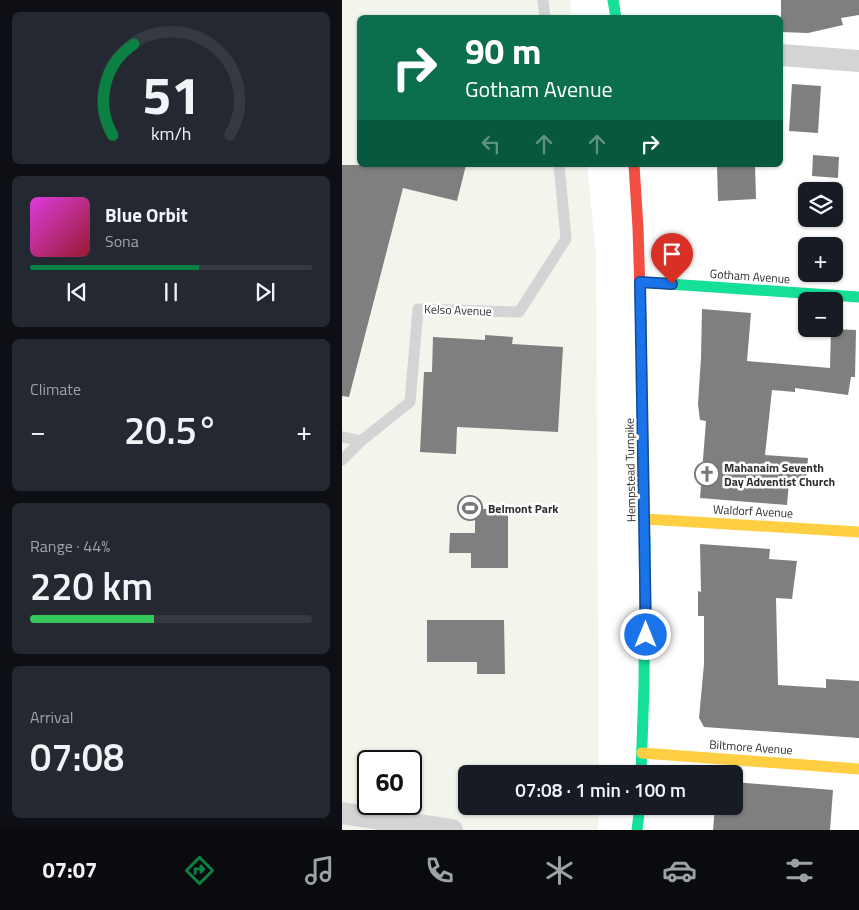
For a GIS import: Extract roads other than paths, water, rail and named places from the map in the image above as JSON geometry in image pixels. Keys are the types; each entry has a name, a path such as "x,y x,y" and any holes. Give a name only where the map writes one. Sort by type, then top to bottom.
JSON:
{"main road":[{"path":"613,0 616,15"},
{"name":"Hempstead Turnpike","path":"634,167 640,241 645,519 646,654 641,765"},
{"name":"Gotham Avenue","path":"640,282 858,298"},
{"name":"Waldorf Avenue","path":"645,519 858,532"},
{"name":"Biltmore Avenue","path":"642,753 858,769"},
{"path":"637,830 639,815"}],"street":[{"path":"783,55 858,61"},
{"path":"342,813 452,830"}],"lane":[{"path":"543,0 544,15"},
{"name":"Kelso Avenue","path":"342,460 360,441 410,402 418,309 519,312 566,239 559,167"},
{"path":"342,437 360,441"}],"place":[{"name":"Mahanaim Seventh Day Adventist Church","path":"707,474"},
{"name":"Belmont Park","path":"470,508"}]}
